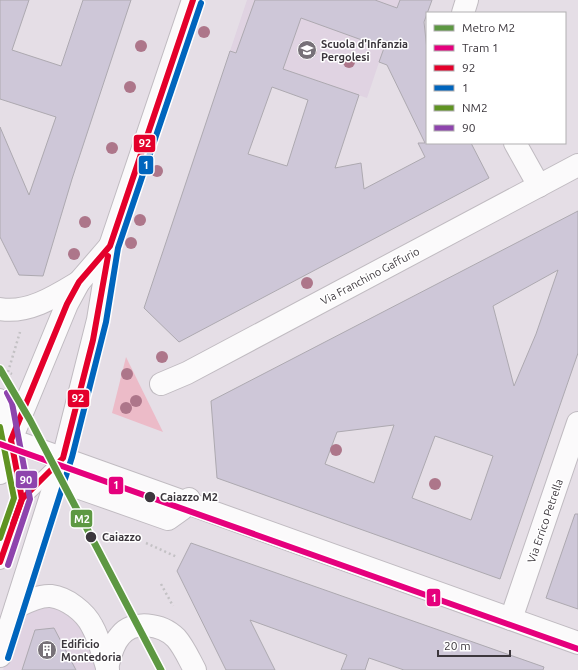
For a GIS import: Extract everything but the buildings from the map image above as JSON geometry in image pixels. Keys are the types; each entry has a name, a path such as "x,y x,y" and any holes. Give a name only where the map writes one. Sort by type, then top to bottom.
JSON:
{"street":[{"path":"0,656 63,458 89,359 104,288 110,246 193,0"},
{"path":"463,12 467,0"},
{"path":"516,144 539,186"},
{"name":"Via Franchino Gaffurio","path":"161,384 187,373 578,165"},
{"path":"0,473 4,435 67,304 79,282 110,246"},
{"path":"0,309 20,309 42,303 79,282"},
{"name":"Via Errico Petrella","path":"511,619 578,423"},
{"path":"4,435 63,458 188,501 578,642"},
{"path":"63,458 80,488 168,520 182,509 188,501"},
{"path":"16,607 27,601 50,596 71,604 82,613 92,626 108,669"},
{"path":"108,669 116,641 124,632 137,627 150,625 162,628 176,638 195,670"}],"lane":[{"path":"0,396 4,405 4,435 22,499"},
{"path":"0,562 22,499 63,458"}],"path":[{"path":"1,372 8,372 21,331"},
{"path":"146,543 176,557"},
{"path":"161,584 173,606"}],"shaded area":[{"name":"Scuola d'Infanzia Pergolesi","path":"247,0 400,0 367,98 230,51"},
{"path":"126,357 163,432 112,413"},
{"path":"66,604 106,670 3,670 24,609"}],"metro line":[{"name":"M2","path":"0,369 30,420 161,670"}],"tram line":[{"name":"1","path":"0,444 578,649"}],"transit line":[{"name":"92","path":"0,562 22,499 11,440 67,304 79,282 110,246 193,0"},
{"name":"1","path":"8,658 72,457 106,322 118,248 201,3"},
{"name":"92","path":"13,524 22,499 63,458 93,340 108,256"},
{"name":"90","path":"7,393 12,403 30,499 8,565"},
{"name":"NM2","path":"0,427 14,498 0,538"}],"place":[{"name":"Scuola d'Infanzia Pergolesi","path":"307,50"},
{"name":"Caiazzo M2","path":"150,497"},
{"name":"Caiazzo","path":"91,537"},
{"name":"Edificio Montedoria","path":"47,650"}]}
